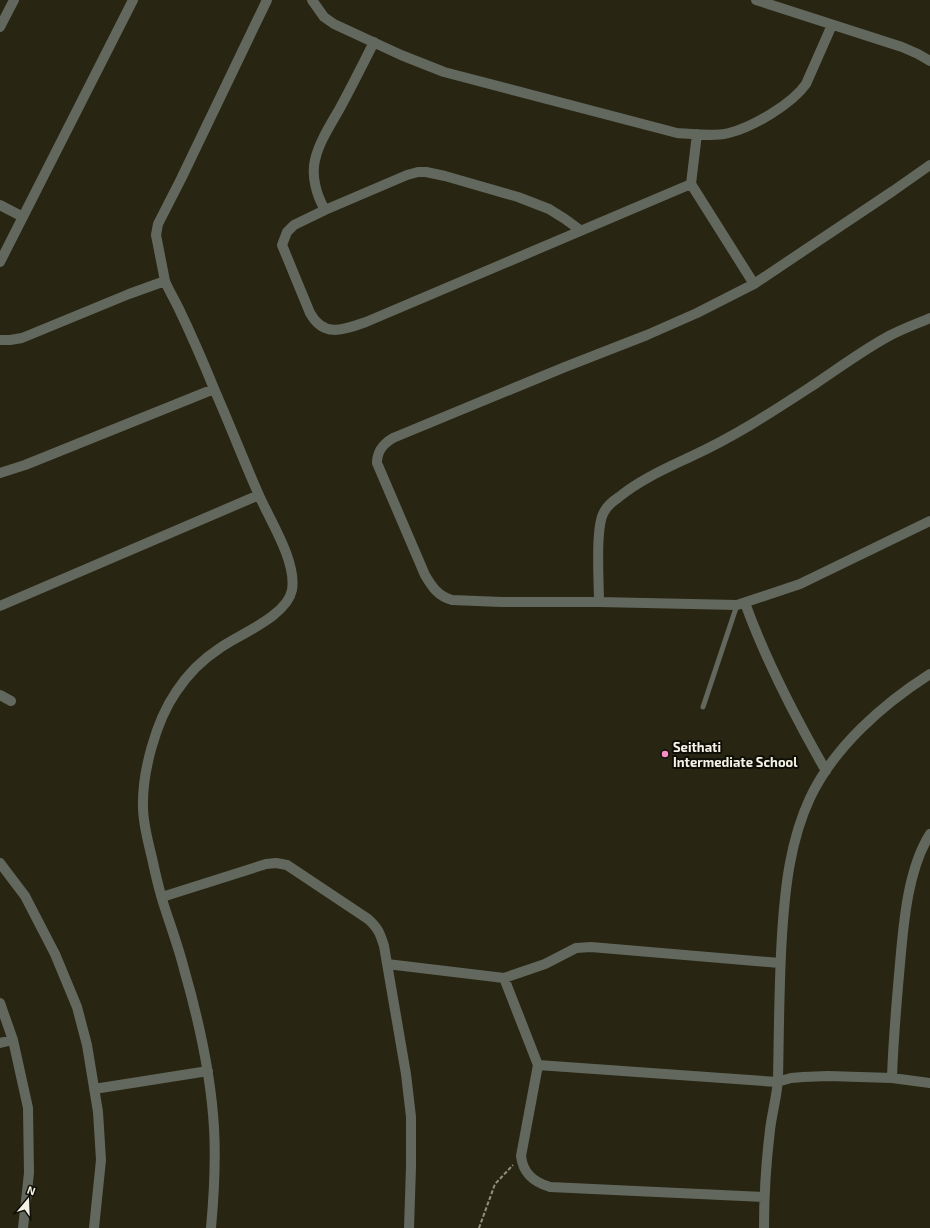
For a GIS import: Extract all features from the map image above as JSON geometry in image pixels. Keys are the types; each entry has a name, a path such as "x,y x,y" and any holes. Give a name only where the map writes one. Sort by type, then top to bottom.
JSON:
{"street":[{"path":"0,27 14,0"},
{"path":"0,262 134,0"},
{"path":"211,1228 214,1188 214,1129 208,1070 192,996 162,897 144,821 142,806 143,790 149,754 166,709 174,695 196,668 219,649 272,617 285,605 292,593 293,577 280,538 258,495 214,389 165,281 156,235 158,224 267,0"},
{"path":"312,0 324,17 334,24 401,55 444,72 677,133 697,134 729,133 751,125 774,112 792,99 806,84 832,25"},
{"path":"756,0 902,47 930,61"},
{"path":"325,210 318,197 314,175 315,161 321,142 354,83 374,42"},
{"path":"697,134 691,184 754,284"},
{"path":"930,165 754,284 697,313 647,335 393,438 385,443 377,457 380,473 424,575 432,587 440,595 452,600 502,602 741,604 800,584 930,521"},
{"path":"580,230 549,209 534,203 445,176 418,172 407,175 325,210 294,225 287,232 282,246 304,300 314,320 324,328 344,330 691,184"},
{"path":"0,205 23,217"},
{"path":"0,340 22,338 165,281"},
{"path":"599,602 600,521 604,512 612,503 627,491 652,475 735,435 889,336 930,318"},
{"path":"0,473 25,465 214,389"},
{"path":"0,606 258,495"},
{"path":"741,604 785,694 826,770"},
{"path":"764,1228 764,1197 770,1131 778,1082 780,963 784,898 789,867 798,831 810,797 826,770 844,747 875,714 930,674"},
{"path":"0,695 11,701"},
{"path":"892,1078 902,944 908,899 917,861 930,834"},
{"path":"0,863 24,896 58,961 77,1007 88,1045 98,1112 101,1160 94,1228"},
{"path":"162,897 266,864 276,863 287,865 368,919 376,926 380,933 387,964 406,1074 411,1117 409,1228"},
{"path":"387,964 504,978 545,964 576,948 591,947 780,963"},
{"path":"504,978 538,1065 521,1156 525,1171 531,1179 539,1184 550,1187 764,1197"},
{"path":"0,1003 14,1040 28,1108 29,1173 23,1228"},
{"path":"0,1043 14,1040"},
{"path":"538,1065 778,1082 791,1078 803,1077 892,1078 930,1083"},
{"path":"94,1090 208,1070"}],"lane":[{"path":"703,707 741,604"}],"path":[{"path":"479,1228 495,1184 521,1156"}],"place":[{"name":"Seithati Intermediate School","path":"665,754"}]}
